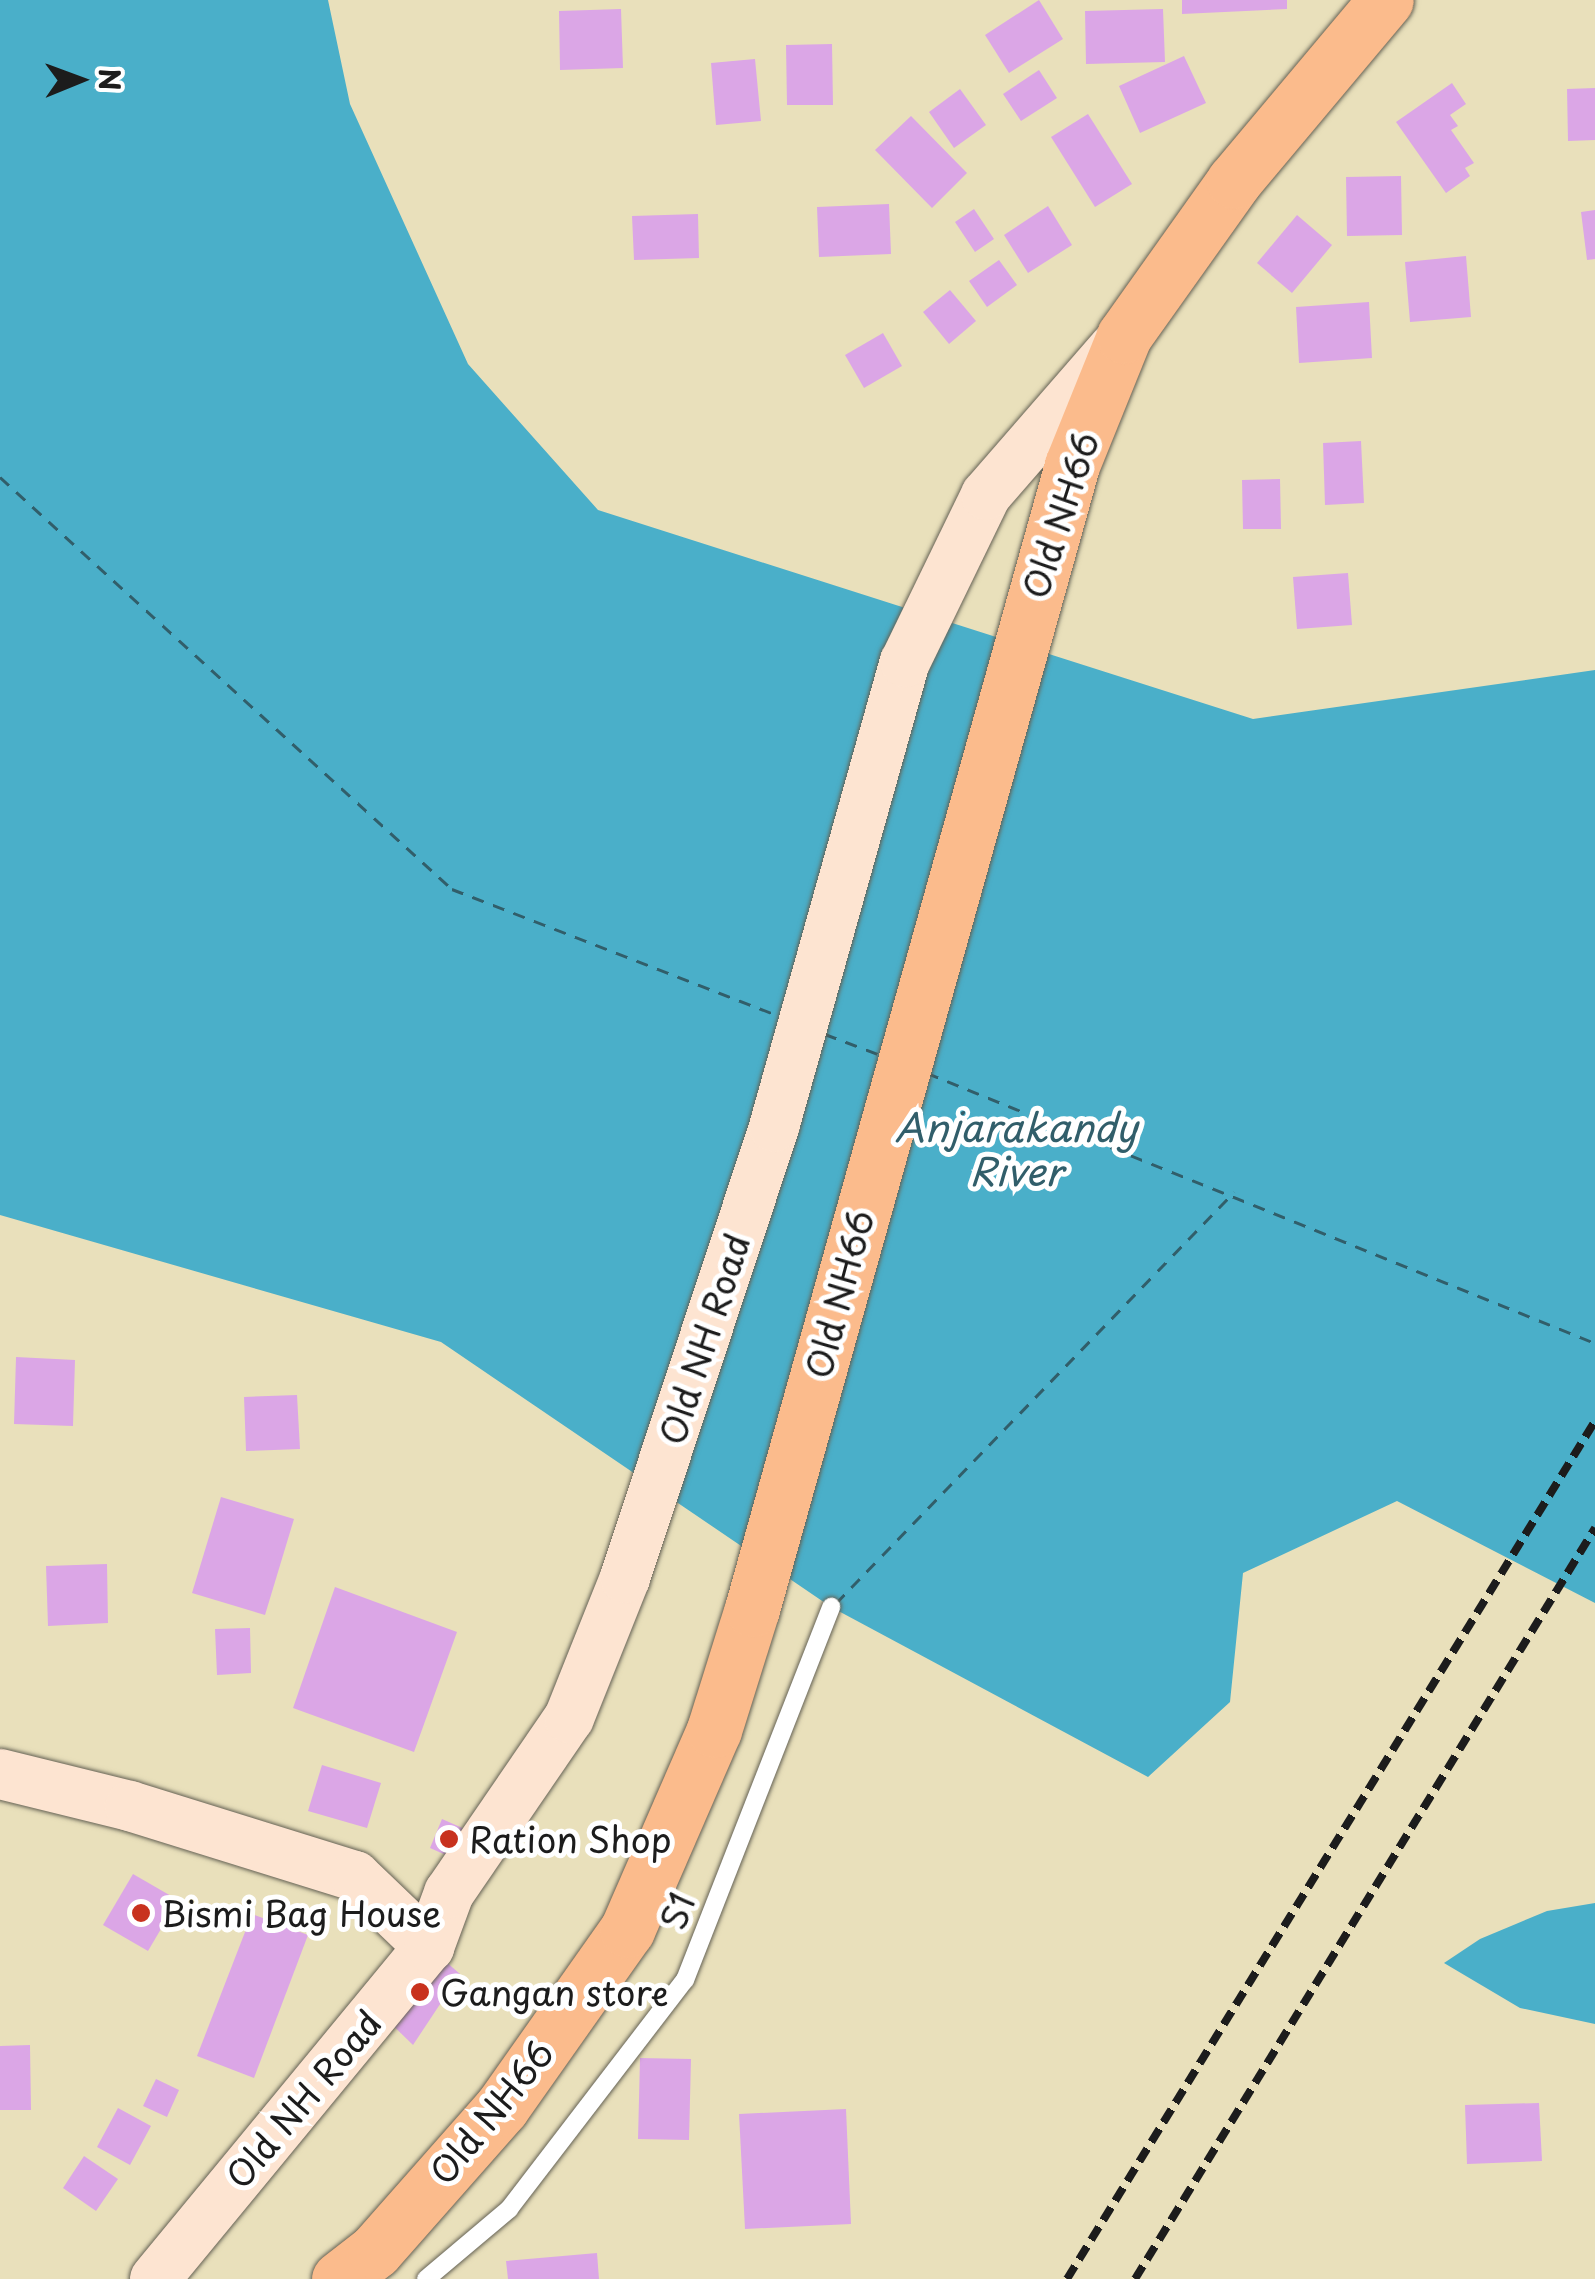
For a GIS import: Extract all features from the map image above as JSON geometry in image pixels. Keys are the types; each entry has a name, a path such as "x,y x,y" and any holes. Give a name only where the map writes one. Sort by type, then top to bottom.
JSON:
{"main road":[{"name":"Old NH66","path":"339,2279 375,2251 502,2107 627,1930 714,1730 752,1610 1072,465 1124,336 1234,181 1386,0"}],"street":[{"name":"Old NH Road","path":"155,2279 429,1947 449,1894 569,1718 625,1578 774,1127 905,662 946,569 986,495 1124,336"},
{"path":"0,1774 130,1806 355,1876 429,1947"}],"lane":[{"name":"S1","path":"426,2279 509,2210 685,1980 831,1608"}],"water":[{"name":"Anjarakandy River","path":"0,0 328,0 350,104 468,364 598,510 1253,719 1595,670 1595,1603 1397,1501 1243,1573 1230,1702 1148,1777 831,1607 441,1342 0,1215"},
{"path":"1595,1903 1595,2024 1520,2008 1444,1963 1480,1939 1547,1911"}],"building":[{"path":"1039,0 1063,39 1009,73 985,35"},
{"path":"1182,0 1287,0 1287,9 1182,14"},
{"path":"621,9 623,68 560,70 559,11"},
{"path":"1163,9 1165,62 1086,64 1085,11"},
{"path":"832,44 833,105 787,105 786,45"},
{"path":"1184,56 1206,103 1140,133 1119,86"},
{"path":"755,59 761,121 716,125 711,63"},
{"path":"1039,70 1057,98 1021,121 1003,94"},
{"path":"1452,83 1466,104 1450,115 1458,126 1451,130 1474,163 1465,168 1470,176 1446,193 1396,122"},
{"path":"1595,88 1595,140 1568,141 1567,89"},
{"path":"960,89 986,125 954,148 929,112"},
{"path":"1088,114 1132,184 1095,207 1051,137"},
{"path":"911,116 967,173 932,208 875,150"},
{"path":"1401,176 1402,235 1347,236 1346,177"},
{"path":"889,204 891,254 819,257 817,207"},
{"path":"1048,206 1072,245 1028,273 1004,235"},
{"path":"974,209 994,239 975,252 955,222"},
{"path":"1595,210 1595,259 1587,260 1581,212"},
{"path":"698,214 699,258 634,260 632,216"},
{"path":"1297,215 1332,245 1292,293 1257,263"},
{"path":"1466,256 1471,317 1410,322 1405,262"},
{"path":"999,260 1017,285 987,307 969,281"},
{"path":"950,290 976,321 949,344 923,312"},
{"path":"1369,302 1372,358 1299,363 1296,307"},
{"path":"883,333 902,366 864,388 845,355"},
{"path":"1361,441 1364,503 1325,505 1323,443"},
{"path":"1280,479 1281,529 1243,529 1242,480"},
{"path":"1348,573 1352,625 1297,629 1293,577"},
{"path":"16,1357 75,1360 73,1426 14,1424"},
{"path":"297,1395 300,1449 246,1451 244,1397"},
{"path":"221,1497 294,1519 265,1615 192,1593"},
{"path":"107,1564 108,1623 48,1626 46,1566"},
{"path":"335,1587 457,1632 414,1752 293,1708"},
{"path":"250,1628 251,1673 217,1675 215,1629"},
{"path":"322,1765 381,1783 367,1828 308,1811"},
{"name":"Ration Shop","path":"442,1819 467,1830 455,1859 430,1848"},
{"name":"Bismi Bag House","path":"133,1874 178,1900 148,1951 103,1925"},
{"path":"252,1914 308,1935 254,2078 197,2056"},
{"name":"Gangan store","path":"429,1947 460,1974 413,2045 377,2010"},
{"path":"30,2045 31,2110 0,2110 0,2046"},
{"path":"640,2058 691,2059 689,2140 638,2139"},
{"path":"156,2079 179,2090 167,2117 143,2106"},
{"path":"1539,2103 1542,2161 1467,2164 1465,2105"},
{"path":"118,2108 151,2126 130,2165 97,2147"},
{"path":"846,2109 851,2224 745,2229 739,2114"},
{"path":"84,2156 118,2179 96,2211 63,2188"},
{"path":"597,2253 599,2279 508,2279 506,2261"}],"ferry route":[{"path":"0,477 452,889 780,1016"},
{"path":"825,1034 878,1054"},
{"path":"927,1073 1595,1343"},
{"path":"836,1603 1234,1192"}],"railway":[{"path":"1067,2279 1595,1421"},
{"path":"1135,2279 1595,1528"}],"place":[{"name":"Ration Shop","path":"449,1839"},
{"name":"Bismi Bag House","path":"141,1913"},
{"name":"Gangan store","path":"420,1992"}]}
